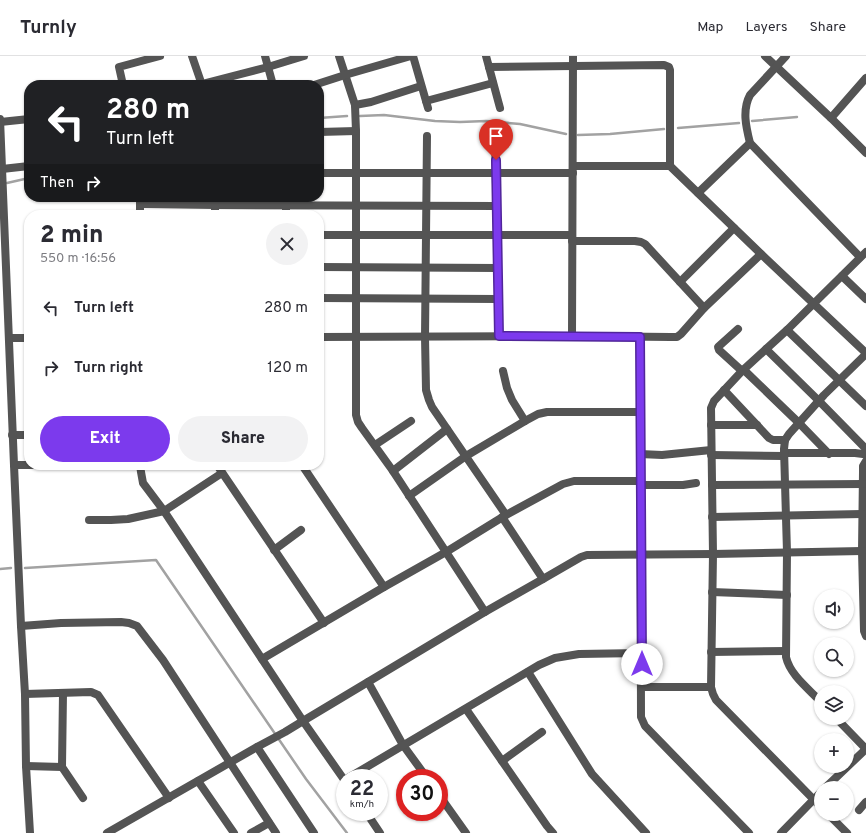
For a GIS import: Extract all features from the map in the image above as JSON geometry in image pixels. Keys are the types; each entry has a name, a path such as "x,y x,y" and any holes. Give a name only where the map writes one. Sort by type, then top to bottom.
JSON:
{"street":[{"path":"122,80 119,67 160,56"},
{"path":"192,56 199,80"},
{"path":"265,56 272,80"},
{"path":"219,80 304,56"},
{"path":"339,56 355,105 356,415 358,422 393,470 485,612"},
{"path":"324,82 412,56 427,104 493,83"},
{"path":"486,56 500,108"},
{"path":"572,336 573,56"},
{"path":"765,56 866,153"},
{"path":"781,833 814,799 716,700 711,687 713,554 711,453 712,408 714,401 724,390 864,255 750,143 746,130 745,119 745,107 747,101 750,95 786,56"},
{"path":"489,67 669,67 670,166"},
{"path":"831,118 866,78"},
{"path":"355,105 371,102 422,86"},
{"path":"24,119 0,120 12,435 25,694 26,766 30,833"},
{"path":"324,132 356,131"},
{"path":"495,135 499,336"},
{"path":"427,136 425,336 426,390 432,407 466,456 543,579"},
{"path":"698,193 750,143"},
{"path":"2,168 24,166"},
{"path":"324,173 496,173 670,166 866,354 819,401 785,440 784,454 787,552 786,651 788,664 792,672 814,695"},
{"path":"300,202 355,206 497,206"},
{"path":"680,282 734,228"},
{"path":"324,235 497,236 641,242 645,244 704,308"},
{"path":"324,337 572,336 671,338 681,334 704,308 761,254"},
{"path":"324,267 498,268"},
{"path":"842,276 866,299"},
{"path":"324,298 498,299"},
{"path":"738,329 718,348 719,350 799,423 829,454"},
{"path":"787,330 866,406"},
{"path":"640,337 642,717 645,726 749,833"},
{"path":"9,338 24,338"},
{"path":"766,350 866,449"},
{"path":"503,372 512,400 525,421"},
{"path":"724,390 769,438 773,440 785,440"},
{"path":"409,496 466,456 538,414 547,412 640,412"},
{"path":"374,445 411,421"},
{"path":"711,425 757,425"},
{"path":"393,470 447,428"},
{"path":"12,435 24,435"},
{"path":"640,454 855,453 866,455"},
{"path":"866,461 863,466 862,514 864,535 862,551 864,566 864,631 866,636"},
{"path":"14,465 24,465"},
{"path":"141,470 143,482 164,511 302,721 338,769"},
{"path":"220,470 324,623"},
{"path":"305,470 384,587"},
{"path":"89,520 128,519 164,511 222,473"},
{"path":"262,659 446,552 504,516 563,484 569,482 683,485 696,483"},
{"path":"712,485 863,484"},
{"path":"712,517 862,514"},
{"path":"274,550 301,530"},
{"path":"107,833 119,830 169,798 257,747 274,739 485,612 581,557 587,555 862,551"},
{"path":"712,592 787,595"},
{"path":"21,626 61,623 121,622 130,623 137,626 163,660 276,833"},
{"path":"711,652 786,651"},
{"path":"364,769 539,665 555,658 579,654 642,653"},
{"path":"528,672 592,774 646,833"},
{"path":"368,682 403,746 420,769"},
{"path":"642,686 711,687"},
{"path":"25,694 91,692 98,695 169,798"},
{"path":"63,693 62,767 83,798"},
{"path":"466,709 546,826 553,833"},
{"path":"832,781 866,749 843,725"},
{"path":"502,761 542,732"},
{"path":"257,747 314,833"},
{"path":"26,766 62,767"},
{"path":"198,781 234,833"},
{"path":"859,810 866,802"},
{"path":"448,808 466,833"},
{"path":"372,821 380,833"},
{"path":"835,821 847,833"},
{"path":"251,833 270,823"}],"waterway":[{"path":"360,116 384,115 435,121 460,122 486,121 520,124 566,134"},
{"path":"324,118 347,116"},
{"path":"752,121 797,117"},
{"path":"678,128 739,123"},
{"path":"578,135 610,134 664,129"},
{"path":"7,183 24,179"},
{"path":"25,568 156,560 306,779 347,833"},
{"path":"0,569 11,568"}],"route":[{"path":"496,160 499,336 640,337 642,664"}]}
